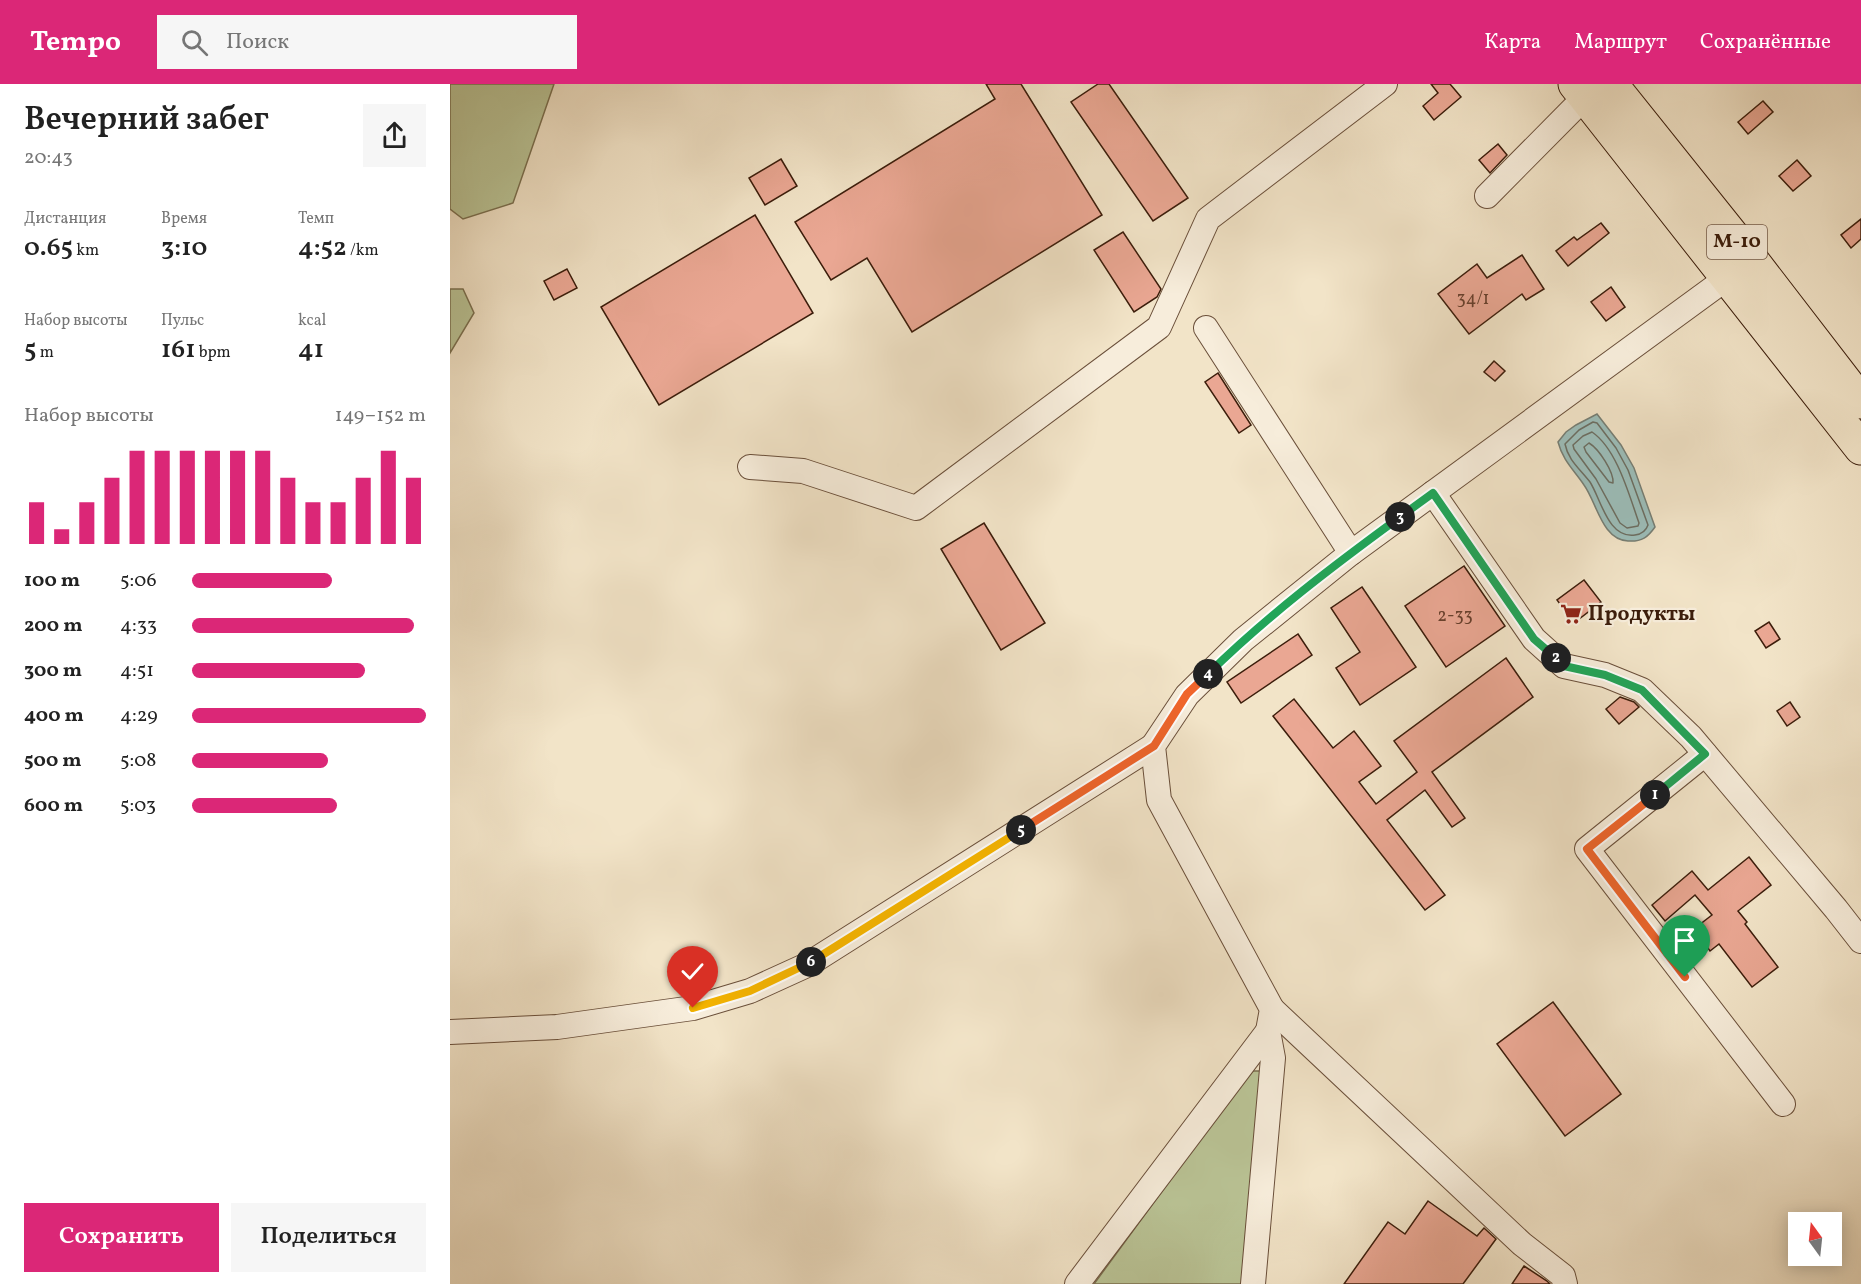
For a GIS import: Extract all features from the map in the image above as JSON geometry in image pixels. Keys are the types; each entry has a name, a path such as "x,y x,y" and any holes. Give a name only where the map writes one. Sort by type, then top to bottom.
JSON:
{"highway":[{"name":"М-10","path":"1590,88 1727,278 1861,448"},
{"name":"М-10","path":"1590,88 1751,259 1861,402"}],"street":[{"path":"750,467 803,471 916,508 1159,327 1208,219 1385,84"},
{"path":"1487,196 1590,88"},
{"path":"450,1032 557,1027 693,1008 750,991 807,965 1154,746 1187,694 1243,640 1351,553 1727,278"},
{"path":"1206,328 1351,553"},
{"path":"1433,493 1534,639 1564,666 1605,675 1642,690 1705,754 1861,941"},
{"path":"1154,746 1159,800 1270,1020 1522,1244 1563,1276 1565,1284"},
{"path":"1705,754 1587,849 1783,1104"},
{"path":"1077,1284 1270,1020"},
{"path":"1253,1284 1273,1058 1270,1020"}],"green space":[{"path":"450,84 554,84 513,203 463,219 450,209"},
{"path":"450,289 463,289 474,313 450,353"},
{"path":"1250,1071 1266,1071 1242,1284 1094,1284"}],"water":[{"path":"1597,414 1621,445 1634,468 1655,527 1641,540 1619,539 1606,528 1589,493 1560,449 1558,442 1566,432"}],"building":[{"path":"986,84 1021,84 1102,215 912,332 867,258 831,280 795,222 995,99"},
{"path":"1098,84 1109,84 1188,198 1153,221 1071,102"},
{"path":"1431,84 1450,84 1461,97 1434,120 1423,106 1438,93"},
{"path":"1763,101 1773,112 1748,134 1738,122"},
{"path":"1498,144 1507,155 1490,173 1479,160"},
{"path":"781,159 797,186 765,205 749,178"},
{"path":"1797,160 1811,176 1793,191 1779,176"},
{"path":"755,215 813,313 659,405 601,307"},
{"path":"1861,219 1861,239 1851,248 1841,235"},
{"path":"1601,223 1609,233 1568,266 1556,251 1574,237 1577,240"},
{"path":"1123,232 1161,289 1157,297 1134,312 1094,250"},
{"path":"1522,255 1544,289 1526,300 1522,294 1469,334 1438,294 1477,264 1487,278"},
{"path":"567,269 577,288 554,300 544,281"},
{"path":"1611,287 1625,307 1606,321 1591,302"},
{"path":"1494,361 1505,371 1495,381 1484,372"},
{"path":"1218,373 1251,425 1239,433 1205,382"},
{"path":"984,523 1045,623 1001,650 941,549"},
{"path":"1464,566 1505,626 1446,667 1405,606"},
{"path":"1584,580 1601,602 1574,623 1557,600"},
{"path":"1362,587 1416,667 1360,705 1336,668 1360,652 1331,608"},
{"path":"1769,622 1780,639 1766,648 1755,631"},
{"path":"1298,634 1312,655 1241,703 1227,682"},
{"path":"1506,658 1533,697 1432,772 1465,818 1452,827 1425,790 1387,820 1445,895 1425,910 1273,716 1294,699 1333,748 1354,731 1381,766 1359,782 1376,804 1417,772 1394,741"},
{"path":"1620,697 1634,702 1639,707 1619,724 1606,709"},
{"path":"1790,702 1800,717 1787,726 1777,711"},
{"path":"1749,857 1771,885 1738,911 1747,922 1745,924 1778,967 1752,987 1719,944 1710,951 1694,929 1712,915 1695,895 1665,921 1652,905 1692,871 1708,890"},
{"path":"1553,1002 1621,1094 1565,1136 1497,1044"},
{"path":"1428,1201 1477,1236 1484,1228 1496,1239 1463,1284 1344,1284 1388,1222 1405,1234"},
{"path":"1524,1266 1547,1281 1550,1284 1512,1284"}],"place":[{"name":"Продукты","path":"1571,614"}],"route":[{"path":"693,1008 750,991 807,965 1154,746 1187,694 1243,640 1351,553 1433,493 1534,639 1564,666 1605,675 1642,690 1691,737 1705,754 1587,849 1685,977"}]}
